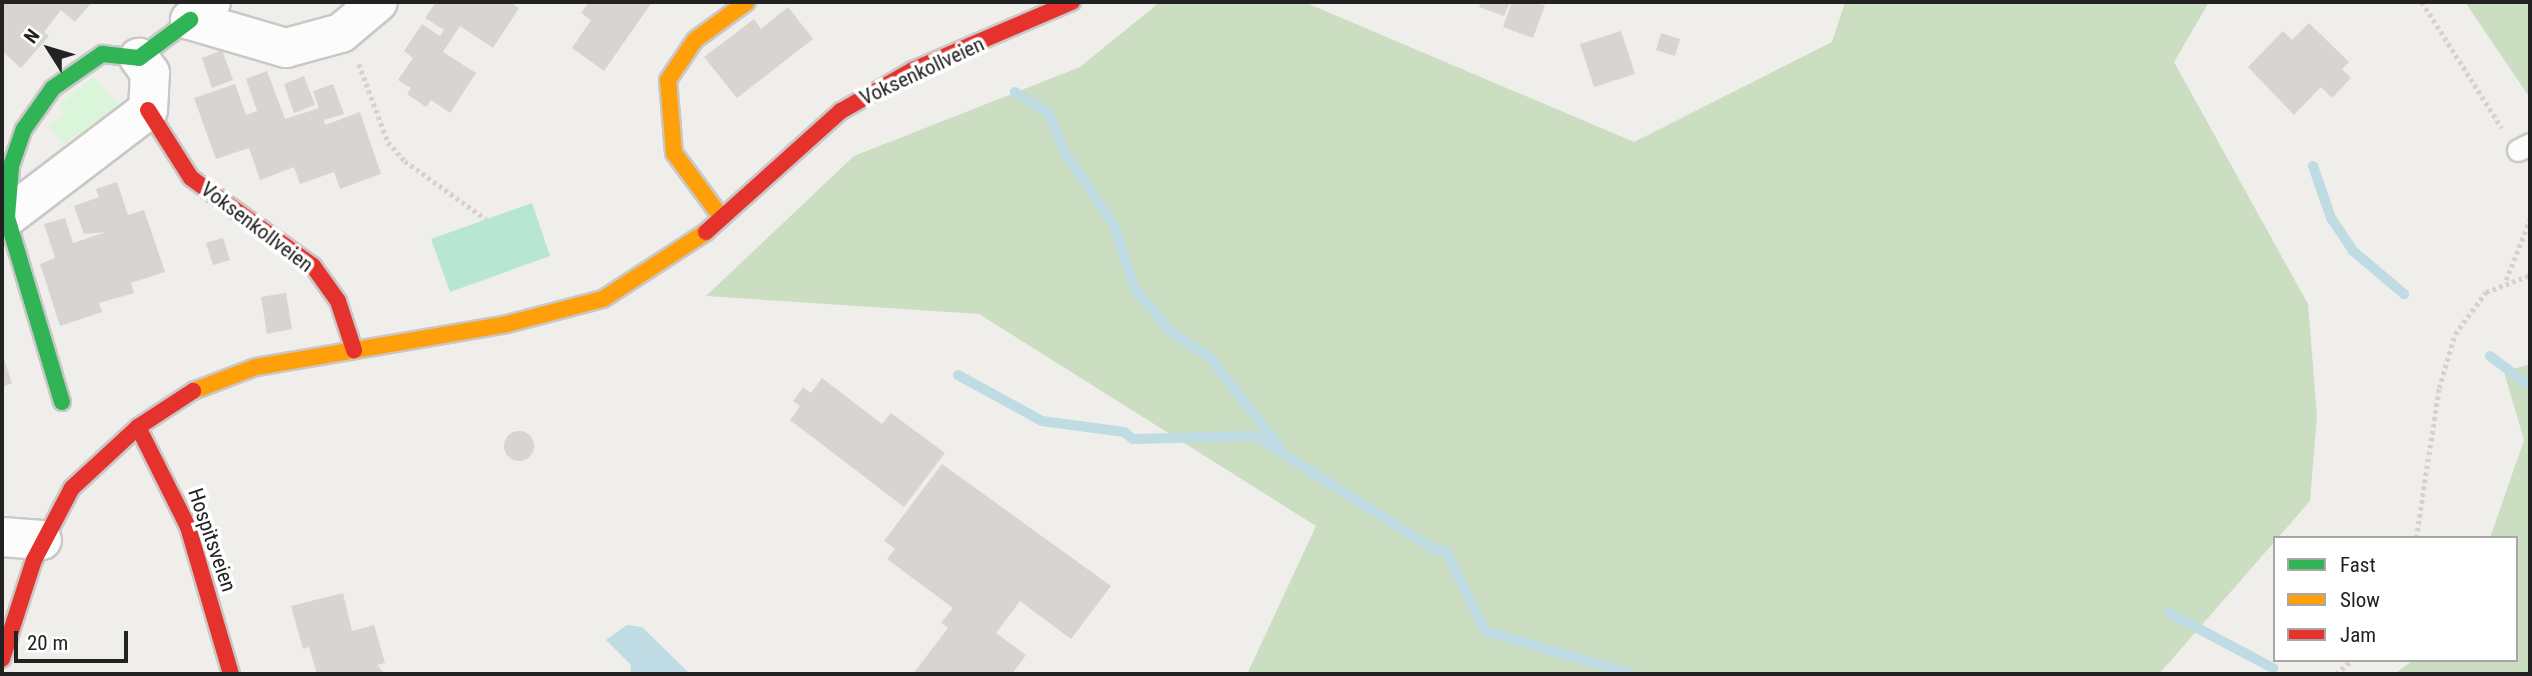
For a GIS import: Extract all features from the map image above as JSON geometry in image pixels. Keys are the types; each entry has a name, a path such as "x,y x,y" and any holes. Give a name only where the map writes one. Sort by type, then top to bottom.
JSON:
{"street":[{"path":"62,402 7,217 11,166 24,129 53,88 102,54 139,58 201,11 286,48 341,33 378,2"},
{"path":"721,217 674,153 668,80 695,40 747,2"},
{"name":"Voksenkollveien","path":"2,659 42,540 72,488 138,427 224,376 354,349 507,324 603,299 654,272 841,111 913,71 1072,2"},
{"path":"7,217 148,110 150,74 139,58"},
{"name":"Voksenkollveien","path":"148,110 191,178 319,274 348,322 354,349"},
{"name":"Hospitsveien","path":"138,427 167,476 188,527 231,674"},
{"path":"2,537 42,540"}],"path":[{"path":"2422,2 2524,147"},
{"path":"341,33 359,63 388,142 486,219"},
{"path":"2506,281 2530,219"},
{"path":"2416,536 2446,360 2470,309 2506,281 2530,275"},
{"path":"2336,674 2350,662"}],"green space":[{"path":"1160,2 1304,2 1634,142 1832,42 1845,2 2209,2 2174,62 2308,304 2317,416 2310,501 2279,536 2273,536 2273,543 2159,674 1247,674 1316,526 979,314 706,296 854,156 1080,67"},
{"path":"2465,2 2530,2 2530,98"},
{"path":"93,77 121,108 84,138 79,132 64,144 49,125 64,114 58,106"},
{"path":"532,203 550,256 450,292 431,239"},
{"path":"2530,364 2530,674 2394,674 2411,662 2518,662 2518,536 2491,536 2524,440 2504,372"}],"water":[{"path":"627,625 642,627 690,674 630,674 631,665 606,640"}],"building":[{"path":"2,2 92,2 75,22 61,10 44,32 49,36 21,68 2,51"},
{"path":"436,2 509,2 519,8 493,48 460,26 443,52 476,73 450,113 431,100 426,107 407,94 411,88 398,80 413,58 404,51 422,24 440,36 444,30 425,18"},
{"path":"589,2 652,2 604,71 572,48 591,20 581,13"},
{"path":"1481,2 1510,2 1504,16 1479,7"},
{"path":"1512,2 1545,5 1533,38 1503,27"},
{"path":"788,7 813,39 737,98 704,57 754,19 761,29"},
{"path":"2309,23 2349,62 2342,69 2351,78 2332,98 2321,87 2294,115 2248,67 2283,31 2292,40"},
{"path":"1621,31 1635,74 1594,87 1580,44"},
{"path":"1661,33 1680,39 1675,56 1656,50"},
{"path":"222,50 233,80 212,88 202,58"},
{"path":"267,71 285,119 319,108 313,91 333,84 344,114 324,120 325,125 360,112 381,174 340,189 334,172 300,184 294,167 260,180 249,148 216,159 194,98 235,84 246,115 257,111 246,79"},
{"path":"304,76 315,105 294,113 284,84"},
{"path":"117,182 128,215 144,210 165,272 131,283 134,293 99,303 102,312 60,326 40,264 55,258 44,224 65,218 73,243 106,232 84,234 74,206 99,197 96,189"},
{"path":"223,238 230,260 213,265 206,243"},
{"path":"286,293 292,329 267,334 261,297"},
{"path":"2,353 12,383 2,387"},
{"path":"822,378 882,424 891,413 945,453 904,507 790,420 800,406 793,401 803,387 811,393"},
{"path":"519,431 525,432 533,440 533,452 525,460 519,461 513,460 505,452 504,446 505,440 513,432"},
{"path":"942,464 1111,586 1071,639 1020,601 996,633 1026,655 1012,674 913,674 948,628 941,623 953,608 887,559 895,549 884,541"},
{"path":"343,593 352,631 374,625 385,663 377,665 385,674 317,674 309,647 303,649 291,606"}],"waterway":[{"path":"1015,92 1049,113 1064,151 1114,225 1134,287 1169,330 1210,358 1281,449"},
{"path":"2313,166 2331,218 2353,251 2404,294"},
{"path":"2490,356 2530,386"},
{"path":"958,375 1042,421 1124,432 1133,439 1255,436 1435,550 1446,551 1485,631 1631,674"},
{"path":"2169,613 2273,668"}],"traffic: fast":[{"path":"62,402 7,217 11,166 24,129 53,88 102,54 139,58 190,20"}],"traffic: slow":[{"path":"721,217 674,153 668,80 695,40 747,2"},
{"path":"193,391 256,367 507,324 603,299 706,232"}],"traffic: jam":[{"path":"706,232 841,111 913,70 1072,2"},
{"path":"148,110 191,178 313,266 338,301 354,350"},
{"path":"2,659 34,560 72,488 138,427 193,391"},
{"path":"138,427 188,527 231,674"}]}
